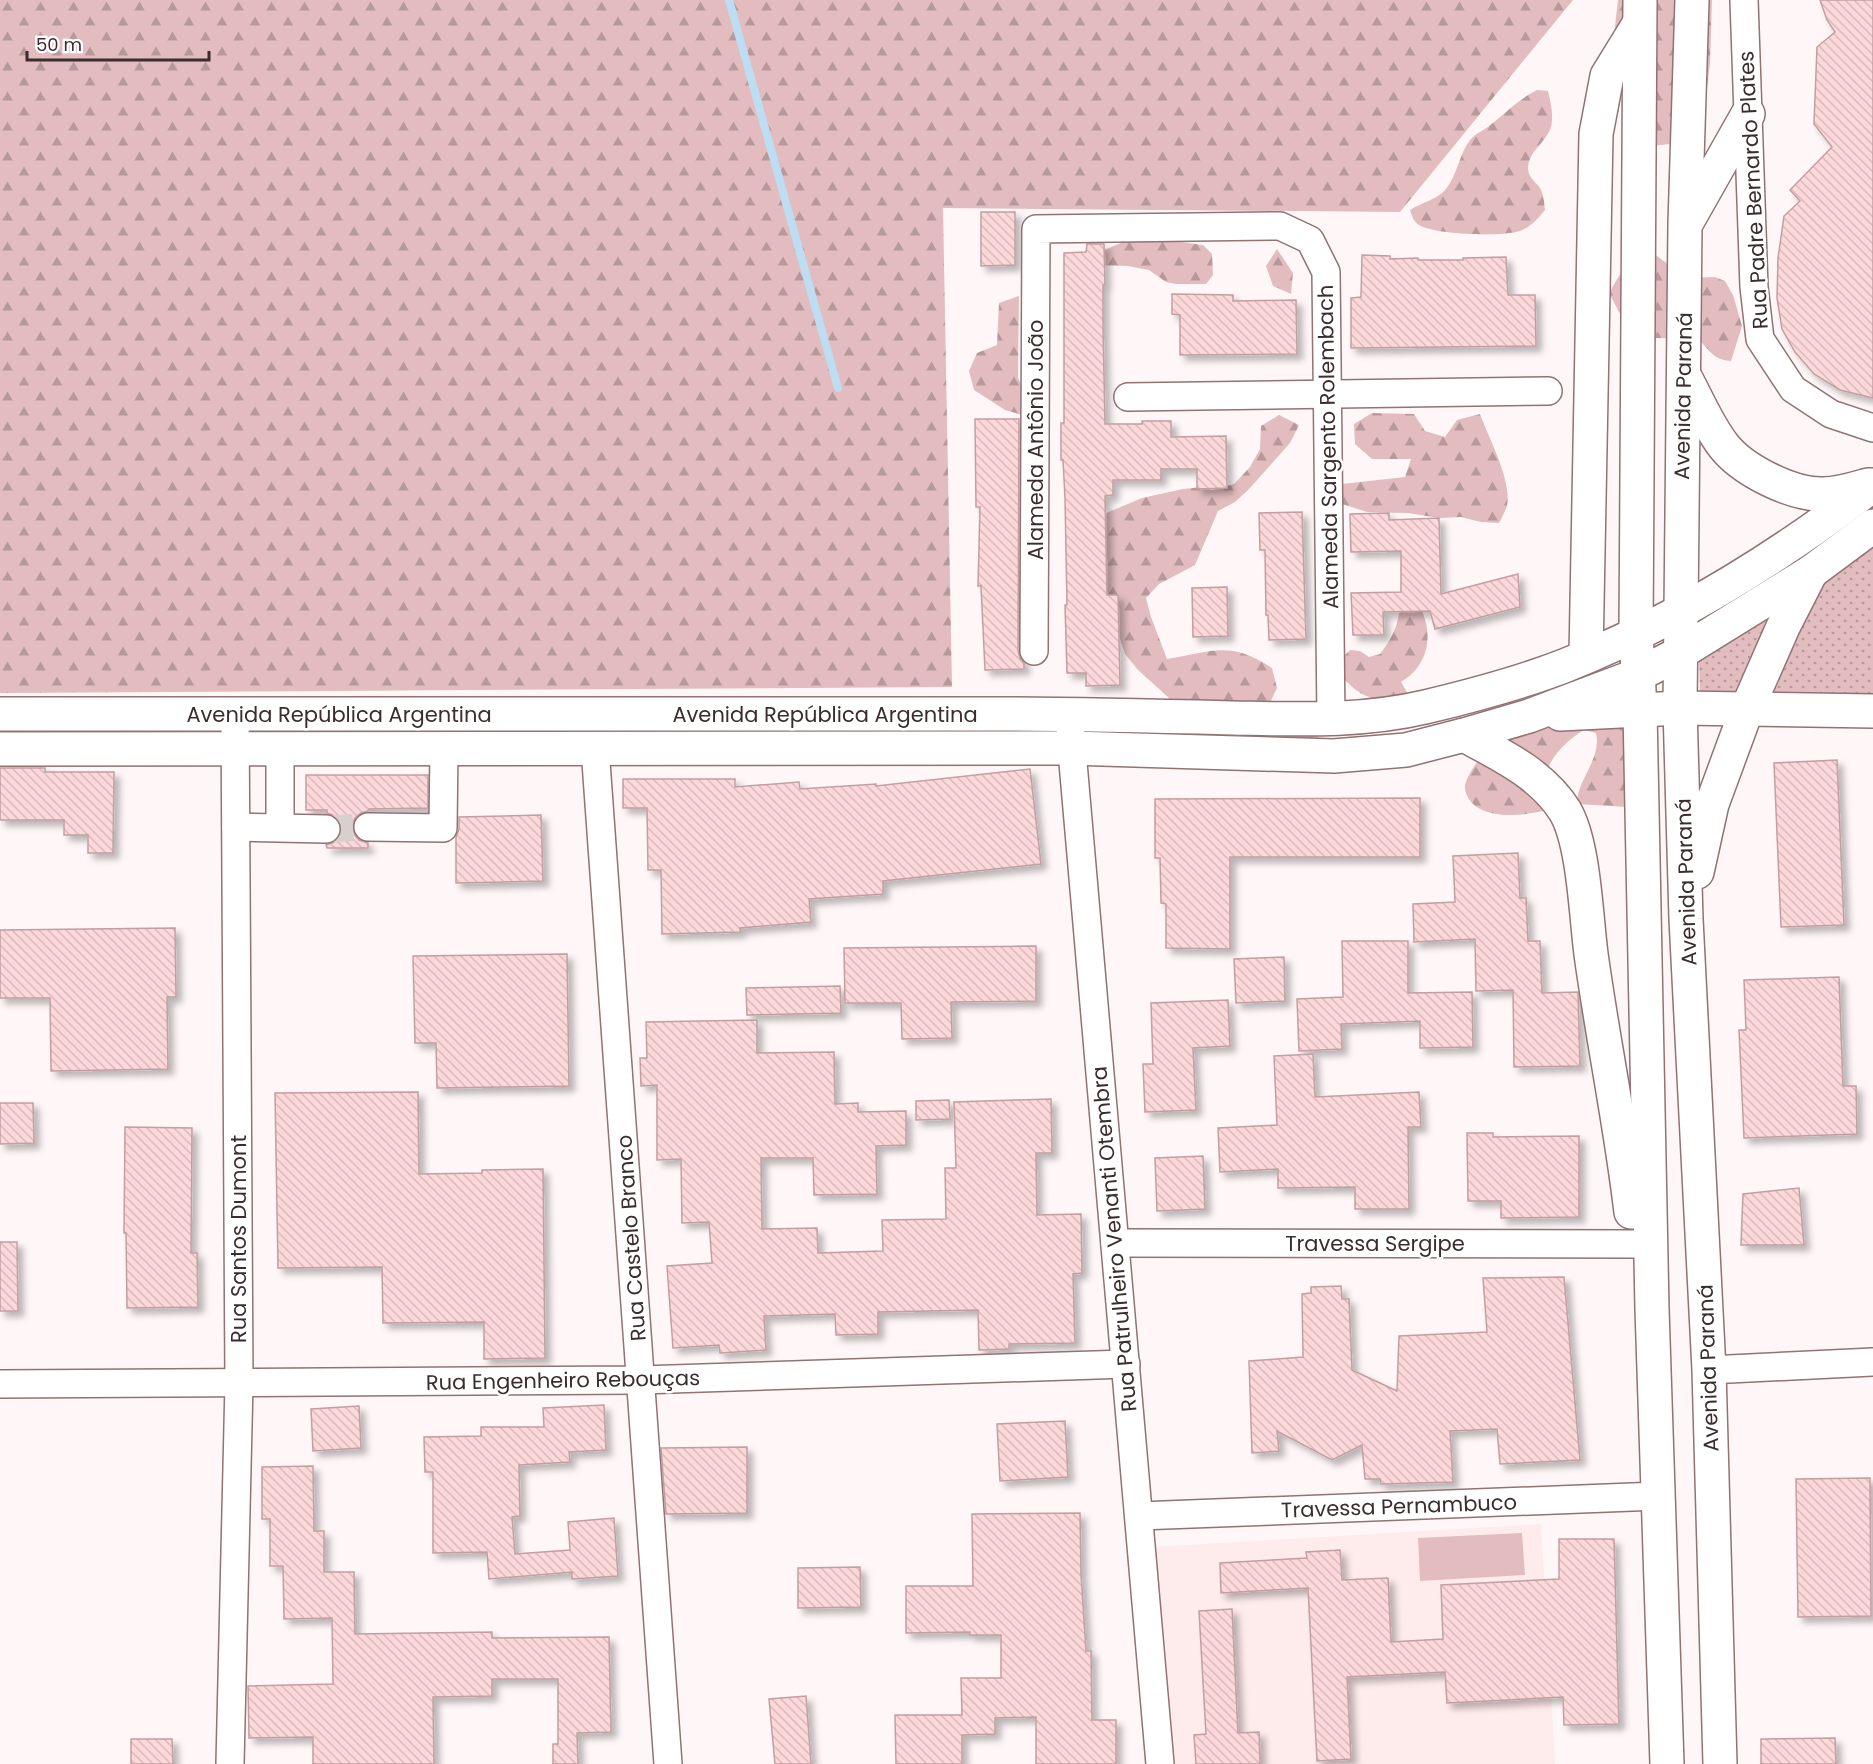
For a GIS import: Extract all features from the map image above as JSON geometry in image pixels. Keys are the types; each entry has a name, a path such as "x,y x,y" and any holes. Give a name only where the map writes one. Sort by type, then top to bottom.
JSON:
{"main road":[{"name":"Avenida Paraná","path":"1692,0 1685,224 1680,708 1686,919 1709,1370 1720,1764"},
{"name":"Avenida Paraná","path":"1640,11 1636,633 1640,710 1652,1309 1667,1764"},
{"path":"1586,656 1596,134 1607,76 1640,11"},
{"path":"1685,224 1748,114"},
{"path":"1683,372 1724,447 1759,476 1796,490 1822,494 1844,492 1873,485"},
{"name":"Avenida República Argentina","path":"0,714 1069,714 1331,719 1419,708 1489,690 1586,656 1680,612 1757,567 1830,518 1873,485"},
{"name":"Avenida República Argentina","path":"0,748 444,750 1070,748 1334,756 1406,750 1529,716 1638,675 1680,653 1811,572 1873,526"},
{"path":"1686,919 1712,804 1747,709 1783,627 1811,572"},
{"name":"Avenida República Argentina","path":"1529,716 1680,708 1873,711"},
{"path":"1464,735 1513,761 1541,784 1565,811 1576,839 1591,956 1626,1168 1635,1244 1652,1309"}],"street":[{"name":"Rua Padre Bernardo Plates","path":"1744,0 1754,287 1760,339 1792,389 1831,414 1873,428"},
{"name":"Alameda Sargento Rolembach","path":"1036,229 1280,226 1310,240 1326,272 1331,719"},
{"name":"Alameda Antônio João","path":"1035,651 1036,229"},
{"path":"1128,397 1548,391"},
{"name":"Rua Santos Dumont","path":"230,1764 239,1383 235,714"},
{"name":"Rua Patrulheiro Venanti Otembra","path":"1069,714 1070,748 1160,1764"},
{"path":"280,748 280,827"},
{"name":"Rua Castelo Branco","path":"595,748 668,1764"},
{"path":"368,827 443,828 444,750"},
{"path":"236,827 326,829"},
{"name":"Travessa Sergipe","path":"1115,1243 1635,1244"},
{"path":"1709,1370 1873,1362"},
{"name":"Rua Engenheiro Rebouças","path":"0,1384 641,1380 1126,1364"},
{"name":"Travessa Pernambuco","path":"1139,1516 1658,1496"}],"shaded area":[{"path":"1541,1524 1555,1764 1171,1764 1153,1547"}],"green space":[{"path":"0,0 1573,0 1400,212 943,208 952,687 0,693"},
{"path":"1618,0 1712,0 1710,64 1705,102 1688,142 1651,146 1618,67 1615,26"},
{"path":"1537,90 1548,91 1552,117 1551,128 1533,153 1528,168 1530,176 1540,188 1543,196 1545,210 1540,217 1520,231 1499,234 1454,233 1419,225 1410,210 1438,196 1446,189 1471,139"},
{"path":"1137,236 1203,245 1212,254 1213,275 1206,284 1176,284 1166,282 1149,270 1128,266 1095,265 1095,254"},
{"path":"1277,249 1293,273 1291,294 1273,286 1266,266"},
{"path":"1653,253 1681,274 1691,278 1715,277 1725,281 1733,295 1742,326 1731,361 1720,359 1698,339 1656,338 1626,325 1609,293 1626,264"},
{"path":"1019,296 1018,378 1026,394 1022,415 1005,410 974,390 969,371 977,353 997,345 999,303"},
{"path":"1372,413 1414,414 1425,431 1445,437 1457,420 1480,414 1506,484 1507,506 1499,523 1481,522 1461,517 1439,518 1408,513 1367,512 1342,504 1342,484 1405,477 1411,459 1372,459 1355,444 1354,424"},
{"path":"1279,415 1299,425 1290,443 1249,489 1235,502 1218,511 1195,565 1159,584 1146,598 1167,659 1221,650 1257,659 1272,668 1277,688 1267,709 1316,733 1320,742 1199,745 1183,734 1168,697 1138,670 1125,654 1112,615 1103,574 1104,514 1142,498 1183,489 1202,487 1212,490 1234,484 1250,467 1260,449 1261,426"},
{"path":"1873,545 1873,700 1700,699 1699,662"},
{"path":"1403,603 1421,609 1427,630 1426,650 1417,668 1401,682 1408,694 1387,700 1373,699 1356,690 1338,671 1342,658 1350,650 1360,651 1369,657 1380,654 1394,631"},
{"path":"1517,725 1618,727 1625,730 1628,807 1577,804 1581,786 1596,752 1597,742 1596,733 1584,730 1563,746 1548,768 1547,810 1513,815 1488,812 1478,807 1470,800 1465,789 1468,777 1493,742 1501,734"},
{"path":"1522,1533 1525,1575 1420,1581 1418,1538"}],"building":[{"path":"1820,0 1873,0 1873,398 1840,390 1814,374 1795,352 1782,329 1777,298 1778,258 1784,216 1800,201 1790,190 1832,147 1814,124 1817,47 1835,32 1827,20"},
{"path":"981,212 1015,212 1015,265 981,266"},
{"path":"1087,244 1104,244 1105,424 1171,421 1171,437 1226,436 1227,488 1197,489 1197,469 1161,469 1161,480 1113,480 1113,495 1105,496 1107,595 1118,595 1120,685 1086,686 1086,673 1067,673 1065,498 1063,460 1061,460 1061,423 1064,423 1064,253 1086,252"},
{"path":"1362,255 1390,256 1390,259 1418,258 1418,260 1506,257 1508,295 1535,295 1536,346 1351,348 1351,298 1361,297"},
{"path":"1172,294 1233,295 1233,301 1296,300 1297,354 1180,355 1180,315 1172,314"},
{"path":"975,419 1019,419 1018,651 1024,663 1024,669 985,670 981,586 978,586 980,507 976,507"},
{"path":"1302,512 1306,639 1269,640 1268,615 1266,615 1265,550 1260,550 1259,513"},
{"path":"1389,513 1389,520 1439,518 1441,594 1518,574 1520,607 1435,629 1430,611 1383,612 1384,635 1353,635 1351,593 1401,592 1401,551 1351,552 1350,514"},
{"path":"1227,587 1228,636 1193,637 1192,588"},
{"path":"1837,760 1844,925 1781,927 1774,763"},
{"path":"0,768 45,768 45,772 114,772 113,853 88,853 88,835 64,835 64,820 0,820"},
{"path":"1030,769 1041,864 883,881 883,894 809,899 811,922 740,928 740,932 662,934 661,870 648,870 647,808 623,808 623,779 735,779 735,787 799,782 800,789 876,784 876,786"},
{"path":"306,775 428,775 428,808 369,809 355,818 352,827 359,840 368,843 368,848 327,848 326,845 340,837 342,829 340,822 335,816 327,813 327,810 306,810"},
{"path":"1420,798 1420,857 1230,857 1230,949 1166,948 1166,904 1161,903 1160,858 1155,858 1155,799"},
{"path":"541,815 543,881 456,883 456,837 459,817"},
{"path":"1518,853 1520,898 1526,898 1528,941 1540,941 1542,993 1578,992 1580,1066 1514,1067 1513,990 1476,991 1475,939 1414,942 1413,904 1455,902 1453,856"},
{"path":"175,928 176,997 167,997 168,1069 51,1071 50,998 0,998 0,930"},
{"path":"1342,941 1408,941 1408,993 1472,992 1473,1047 1420,1048 1420,1021 1341,1024 1342,1049 1299,1051 1297,999 1343,997"},
{"path":"1036,946 1036,1001 951,1002 952,1038 902,1039 901,1003 845,1003 844,948"},
{"path":"567,954 569,1086 437,1088 436,1043 415,1043 413,956"},
{"path":"1284,957 1285,1001 1236,1003 1234,959"},
{"path":"1839,977 1843,1086 1856,1086 1857,1134 1744,1138 1739,1030 1746,1030 1744,980"},
{"path":"840,986 841,1013 747,1015 746,988"},
{"path":"1228,1000 1230,1046 1193,1048 1196,1110 1145,1112 1143,1064 1153,1064 1151,1003"},
{"path":"757,1020 757,1053 834,1052 835,1104 858,1103 858,1112 906,1111 906,1145 876,1146 877,1194 814,1195 813,1158 761,1158 762,1229 817,1228 818,1253 883,1251 882,1220 946,1219 945,1168 956,1168 954,1102 1051,1099 1052,1153 1036,1153 1037,1215 1081,1214 1082,1273 1073,1274 1075,1343 1009,1344 1009,1349 979,1350 978,1310 878,1312 878,1334 836,1335 835,1314 764,1316 766,1350 720,1353 719,1345 673,1348 667,1266 712,1263 709,1222 682,1223 681,1159 657,1160 657,1085 641,1086 640,1058 647,1058 646,1022"},
{"path":"1313,1054 1315,1097 1419,1092 1421,1127 1408,1127 1409,1209 1355,1209 1355,1187 1278,1188 1278,1169 1220,1172 1218,1128 1277,1125 1274,1056"},
{"path":"418,1092 419,1174 543,1169 545,1358 484,1359 484,1322 383,1323 382,1267 278,1268 275,1093"},
{"path":"949,1100 950,1119 916,1120 916,1101"},
{"path":"0,1103 33,1103 34,1143 0,1144"},
{"path":"125,1127 192,1128 191,1253 197,1253 198,1307 127,1308 126,1233 124,1233"},
{"path":"1467,1133 1493,1133 1493,1137 1579,1136 1579,1217 1501,1218 1501,1201 1468,1201"},
{"path":"1203,1156 1205,1209 1157,1211 1155,1158"},
{"path":"1799,1188 1804,1245 1741,1245 1743,1194"},
{"path":"0,1242 17,1242 18,1311 0,1311"},
{"path":"1564,1277 1580,1460 1500,1464 1497,1429 1450,1431 1453,1482 1381,1484 1380,1479 1365,1479 1362,1445 1332,1460 1277,1431 1279,1451 1252,1453 1249,1361 1303,1357 1302,1294 1311,1293 1311,1287 1341,1286 1342,1299 1349,1299 1352,1370 1397,1391 1399,1336 1487,1332 1483,1278"},
{"path":"604,1405 606,1450 569,1452 570,1462 519,1465 520,1516 512,1517 515,1554 570,1550 568,1522 614,1518 618,1576 572,1579 572,1572 489,1579 487,1552 433,1553 433,1472 425,1472 424,1437 481,1436 481,1427 544,1427 543,1408"},
{"path":"359,1406 361,1448 313,1451 311,1409"},
{"path":"1065,1421 1068,1477 1000,1481 997,1424"},
{"path":"747,1447 747,1513 666,1514 661,1448"},
{"path":"313,1466 314,1531 324,1531 324,1572 354,1572 355,1634 492,1632 492,1638 609,1637 611,1732 577,1733 578,1764 553,1764 553,1744 558,1744 558,1679 492,1679 492,1696 433,1697 434,1764 313,1764 313,1737 249,1738 248,1686 333,1684 332,1618 284,1619 283,1566 270,1566 270,1519 262,1519 262,1467"},
{"path":"1870,1478 1871,1616 1798,1617 1796,1479"},
{"path":"1080,1513 1086,1651 1091,1651 1092,1720 1116,1720 1116,1764 1036,1764 1036,1717 995,1718 995,1734 962,1735 962,1764 896,1764 895,1715 962,1715 961,1678 1001,1678 1001,1635 970,1635 970,1632 906,1633 906,1586 973,1586 972,1514"},
{"path":"1559,1539 1614,1539 1619,1724 1564,1725 1563,1697 1447,1703 1445,1672 1347,1677 1351,1759 1317,1761 1308,1588 1221,1593 1220,1563 1307,1558 1306,1552 1340,1550 1342,1580 1388,1578 1391,1642 1443,1639 1441,1585 1559,1579"},
{"path":"860,1567 861,1607 798,1608 798,1568"},
{"path":"1232,1609 1238,1733 1259,1732 1260,1764 1196,1764 1194,1735 1206,1734 1199,1611"},
{"path":"806,1696 811,1764 775,1764 769,1699"},
{"path":"1835,1738 1836,1764 1761,1764 1761,1739"},
{"path":"131,1739 172,1739 173,1764 131,1764"}],"waterway":[{"path":"729,0 838,388"}],"tunnel":[{"path":"326,829 368,827"}]}
